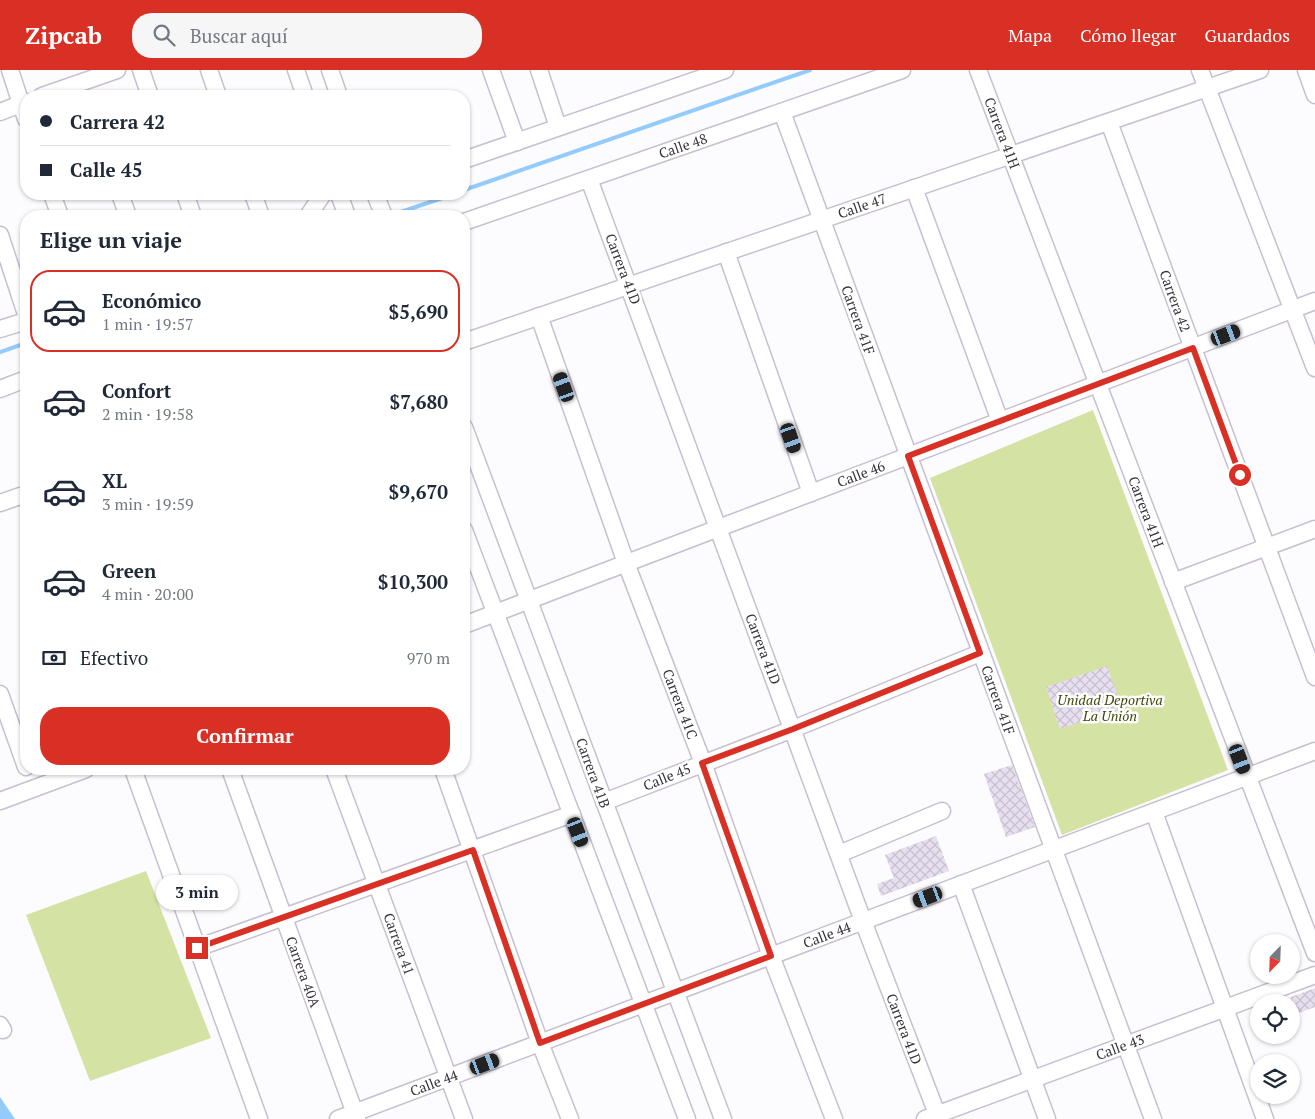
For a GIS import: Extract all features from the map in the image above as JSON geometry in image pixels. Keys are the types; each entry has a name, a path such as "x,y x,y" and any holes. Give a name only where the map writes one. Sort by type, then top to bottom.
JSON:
{"street":[{"path":"10,70 20,95"},
{"path":"54,90 81,76 117,70"},
{"path":"141,70 148,90"},
{"path":"209,70 216,90"},
{"path":"296,70 303,90"},
{"path":"330,70 337,90"},
{"path":"491,70 517,142"},
{"path":"539,70 558,127"},
{"path":"470,158 725,70"},
{"name":"Calle 48","path":"470,220 902,70"},
{"name":"Carrera 41H","path":"978,70 1246,777 1315,953"},
{"path":"1200,70 1315,368"},
{"name":"Calle 47","path":"470,340 1260,70"},
{"path":"1306,70 1315,95"},
{"path":"0,112 20,109"},
{"name":"Carrera 41F","path":"782,112 1153,1119"},
{"name":"Carrera 42","path":"1109,122 1315,677"},
{"name":"Carrera 41D","path":"589,179 839,854 933,1118"},
{"path":"914,188 1000,421"},
{"path":"0,235 20,296"},
{"path":"726,252 811,493"},
{"name":"Calle 46","path":"470,623 1315,302"},
{"name":"Carrera 41C","path":"539,316 626,563 702,763 771,956 834,1119"},
{"path":"0,329 20,323"},
{"path":"0,389 20,381"},
{"name":"Carrera 41B","path":"470,443 723,1119"},
{"path":"0,503 20,496"},
{"path":"1173,582 1315,530"},
{"path":"470,546 687,1119"},
{"name":"Calle 45","path":"604,802 793,729 980,653"},
{"path":"0,696 20,751"},
{"name":"Calle 44","path":"338,1119 356,1116 448,1078 1315,751"},
{"path":"29,775 34,788"},
{"path":"0,801 70,775"},
{"path":"134,775 258,1119"},
{"name":"Carrera 40A","path":"232,775 356,1116"},
{"name":"Carrera 41","path":"336,775 464,1119"},
{"path":"445,775 540,1043 570,1119"},
{"path":"839,854 942,811"},
{"path":"1154,812 1264,1119"},
{"path":"197,948 572,814"},
{"path":"961,884 1047,1119"},
{"name":"Calle 43","path":"933,1118 1315,975"}],"green space":[{"name":"Unidad Deportiva La Unión","path":"1093,410 1228,770 1062,835 930,478"},
{"path":"146,871 211,1038 90,1081 26,915"}],"water":[{"path":"0,1097 15,1119 0,1119"}],"building":[{"path":"1107,666 1122,708 1060,729 1046,687"},
{"path":"1012,765 1035,827 1006,837 984,774"},
{"path":"936,836 949,871 881,896 877,884 894,878 885,855"},
{"path":"1315,988 1315,1007 1300,1013 1299,994"}],"waterway":[{"path":"470,188 810,70"},
{"path":"407,210 436,200"},
{"path":"0,352 20,345"}],"route":[{"path":"197,948 473,850 540,1043 771,956 702,763 793,729 980,653 908,456 1193,348 1240,475"}]}
